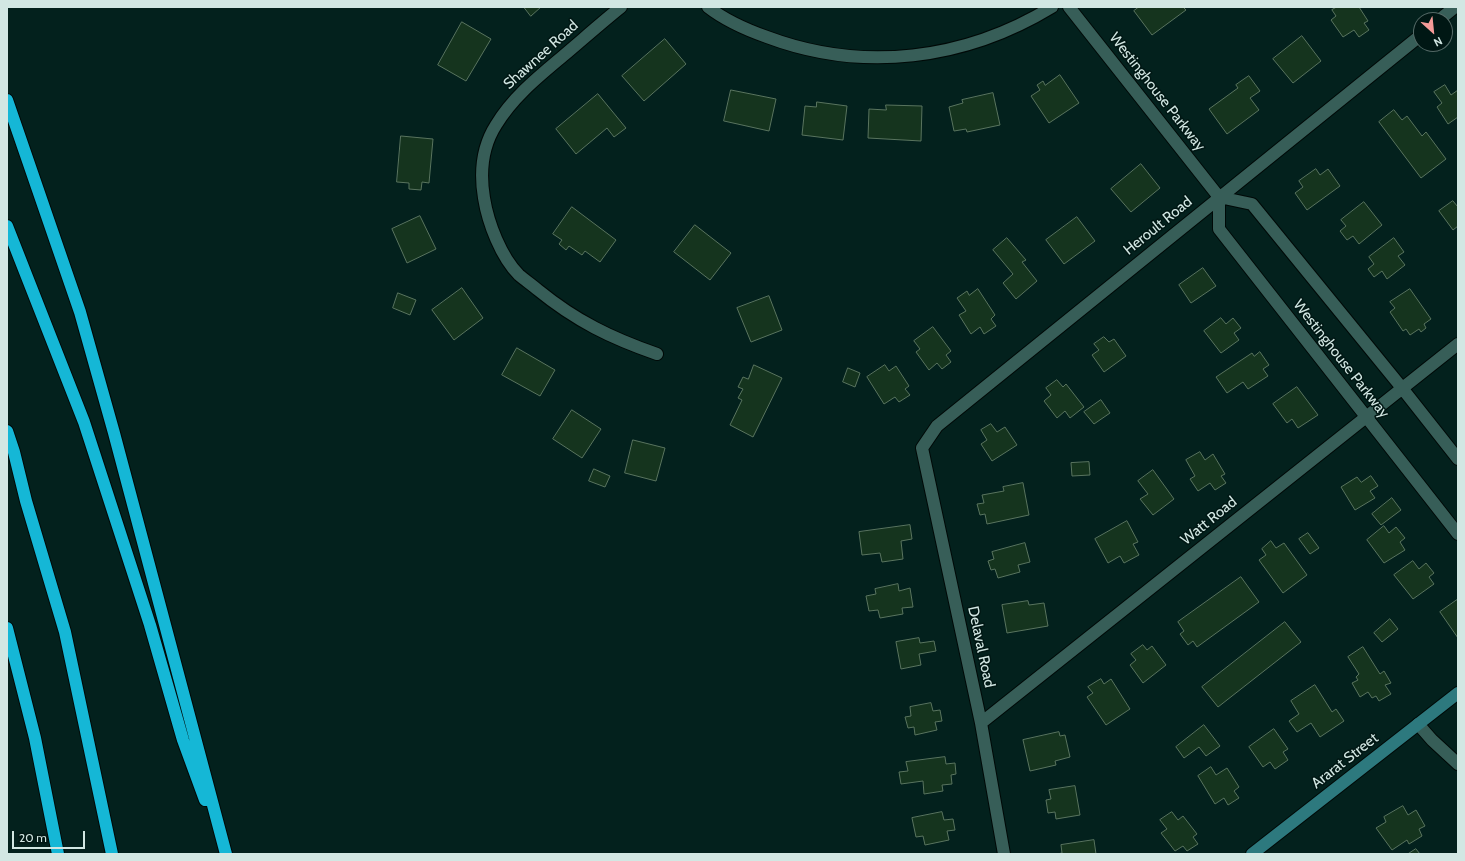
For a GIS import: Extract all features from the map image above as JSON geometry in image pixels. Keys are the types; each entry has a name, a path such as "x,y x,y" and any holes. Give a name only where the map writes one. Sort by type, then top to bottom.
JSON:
{"highway":[{"path":"7,100 80,312 114,433 225,854"},
{"path":"7,226 84,422 150,625 183,740 225,854"},
{"path":"7,431 65,632 112,854"},
{"path":"7,628 35,738 58,854"}],"main road":[{"name":"Ararat Street","path":"1252,854 1458,693"}],"street":[{"name":"Shawnee Road","path":"621,7 535,79 514,100 495,126 484,154 482,186 486,212 499,246 518,274 548,298 580,320 604,334 657,354"},
{"path":"708,7 717,14 750,31 784,43 820,52 856,57 892,58 929,54 965,46 999,34 1032,19 1052,7"},
{"name":"Westinghouse Parkway","path":"1070,7 1219,197 1219,229 1458,534"},
{"name":"Heroult Road","path":"922,448 937,426 1413,41"},
{"name":"Westinghouse Parkway","path":"1219,197 1252,204 1402,388 1458,460"},
{"name":"Watt Road","path":"981,723 1458,344"},
{"name":"Delaval Road","path":"922,448 981,723 1004,854"},
{"path":"1418,724 1432,740 1458,764"}],"building":[{"path":"524,7 541,7 531,16"},
{"path":"1139,7 1183,7 1186,10 1152,35 1134,11"},
{"path":"1337,7 1359,7 1368,21 1364,23 1369,30 1359,37 1354,30 1343,37 1331,20 1336,16 1332,10"},
{"path":"462,22 491,39 466,81 438,65"},
{"path":"1302,36 1321,61 1293,83 1273,59"},
{"path":"665,39 686,64 644,101 622,76"},
{"path":"1060,75 1079,103 1049,123 1031,96 1040,90 1037,85 1043,81 1045,85"},
{"path":"1249,76 1260,91 1250,98 1259,110 1227,134 1209,109 1238,88 1236,85"},
{"path":"1445,85 1451,95 1458,90 1458,117 1448,124 1437,107 1442,103 1434,92"},
{"path":"731,90 776,99 769,131 724,121"},
{"path":"993,93 1000,125 967,132 966,129 954,131 949,107 963,103 962,100"},
{"path":"598,94 626,128 614,137 607,128 576,154 556,129"},
{"path":"817,102 847,106 843,140 802,135 805,106 816,107"},
{"path":"886,105 922,106 921,141 868,138 869,109 886,110"},
{"path":"1394,110 1402,120 1407,116 1422,136 1426,132 1446,159 1421,178 1379,122"},
{"path":"401,136 433,139 429,183 422,182 421,190 409,189 409,183 397,182"},
{"path":"1141,164 1160,188 1131,212 1111,189"},
{"path":"1316,169 1320,175 1328,169 1340,186 1307,210 1295,193 1303,187 1299,181"},
{"path":"1453,201 1458,207 1458,226 1453,230 1439,211"},
{"path":"1364,202 1382,225 1359,244 1353,236 1347,240 1340,231 1346,226 1341,220"},
{"path":"572,207 616,240 600,262 585,251 582,255 569,246 566,250 559,244 562,240 553,234"},
{"path":"420,216 436,249 407,263 392,229"},
{"path":"1077,217 1095,241 1064,264 1046,240"},
{"path":"695,225 731,253 710,280 674,252"},
{"path":"1007,238 1026,260 1022,262 1037,281 1016,299 1003,283 1013,274 993,250"},
{"path":"1394,238 1404,252 1398,256 1405,265 1387,279 1382,271 1374,277 1368,269 1374,264 1369,257"},
{"path":"1203,268 1216,286 1191,303 1179,285"},
{"path":"462,288 483,318 454,340 432,310"},
{"path":"978,289 995,315 991,319 996,326 984,334 980,327 971,334 959,315 966,311 957,298 967,291 969,295"},
{"path":"1410,289 1431,319 1424,324 1426,328 1421,332 1419,329 1410,335 1406,329 1403,331 1390,312 1395,308 1390,302"},
{"path":"398,293 416,300 410,315 393,308"},
{"path":"769,296 782,330 751,342 737,308"},
{"path":"1221,318 1226,324 1233,318 1241,328 1234,333 1239,340 1221,353 1204,331"},
{"path":"933,327 951,351 946,355 951,362 942,369 937,363 929,370 916,352 920,349 914,341"},
{"path":"1104,337 1109,342 1114,339 1126,356 1104,372 1092,355 1099,350 1094,344"},
{"path":"517,348 555,370 540,396 502,375"},
{"path":"1260,352 1269,365 1263,369 1268,376 1248,389 1243,382 1227,393 1216,377 1252,353 1254,356"},
{"path":"754,365 782,378 753,437 730,425 742,400 738,398 743,389 738,387 743,377 748,379"},
{"path":"885,365 889,371 896,366 909,386 905,389 910,395 899,402 895,397 884,404 867,377"},
{"path":"848,368 860,373 855,387 843,382"},
{"path":"1057,380 1063,387 1066,384 1084,407 1070,418 1065,411 1057,418 1044,401 1051,395 1046,388"},
{"path":"1297,387 1318,415 1298,428 1292,419 1287,423 1273,404"},
{"path":"1101,400 1110,413 1094,424 1084,412"},
{"path":"572,410 601,429 582,458 553,439"},
{"path":"991,424 997,432 1005,427 1017,445 992,461 981,444 987,440 981,430"},
{"path":"633,440 665,448 656,481 625,473"},
{"path":"1200,452 1205,460 1213,454 1225,474 1221,476 1226,483 1215,490 1210,483 1198,491 1190,479 1195,476 1186,460"},
{"path":"1089,462 1090,475 1072,476 1071,463"},
{"path":"594,469 610,476 605,487 589,481"},
{"path":"1153,470 1174,499 1153,515 1140,499 1148,494 1138,481"},
{"path":"1371,476 1378,486 1370,491 1375,498 1355,510 1341,487 1357,477 1361,482"},
{"path":"1023,483 1029,515 987,524 985,514 980,515 977,504 984,503 982,495 1004,491 1003,487"},
{"path":"1392,498 1401,510 1381,525 1372,514"},
{"path":"1127,521 1138,542 1133,544 1139,555 1124,563 1120,556 1108,563 1095,539"},
{"path":"910,525 912,539 901,541 903,559 882,562 880,553 862,555 859,532"},
{"path":"1384,526 1389,533 1396,527 1405,538 1400,542 1405,550 1384,563 1367,540"},
{"path":"1308,533 1319,548 1310,554 1299,539"},
{"path":"1271,541 1276,548 1284,543 1307,575 1283,593 1259,560 1266,555 1262,549"},
{"path":"1025,543 1030,562 1018,565 1020,572 998,578 995,569 991,570 988,561 994,559 992,552"},
{"path":"1413,561 1419,569 1426,563 1434,573 1429,577 1434,584 1413,599 1394,575"},
{"path":"1241,577 1259,602 1197,647 1193,641 1188,645 1180,634 1184,631 1178,622"},
{"path":"898,584 899,591 910,588 913,607 902,608 903,614 880,618 878,610 869,611 866,596 876,594 875,589"},
{"path":"1457,600 1458,602 1458,638 1440,612"},
{"path":"1028,601 1029,605 1044,603 1048,626 1007,633 1002,605"},
{"path":"1390,619 1398,629 1382,642 1374,633"},
{"path":"1285,622 1301,642 1218,707 1202,687"},
{"path":"919,638 920,643 934,641 936,651 919,654 921,665 901,669 896,642"},
{"path":"1143,645 1147,650 1152,646 1166,665 1143,683 1130,665 1136,660 1131,654"},
{"path":"1363,647 1380,674 1384,671 1391,683 1385,685 1391,694 1379,701 1376,696 1372,698 1368,692 1360,697 1352,683 1358,680 1356,677 1359,674 1348,657"},
{"path":"1101,679 1104,684 1111,679 1130,709 1106,725 1087,697 1093,693 1088,687"},
{"path":"1315,685 1332,712 1336,709 1344,721 1320,737 1311,723 1297,732 1289,721 1299,714 1291,701"},
{"path":"931,703 933,711 940,710 942,721 935,722 937,730 915,735 914,727 908,728 905,717 911,716 910,707"},
{"path":"1204,725 1220,746 1206,756 1199,747 1184,758 1176,747"},
{"path":"1274,729 1288,749 1283,752 1288,760 1275,769 1270,762 1263,767 1249,747"},
{"path":"1059,732 1060,736 1065,735 1070,757 1055,761 1056,765 1030,771 1023,740"},
{"path":"945,757 946,764 955,763 956,774 951,775 952,784 942,785 943,791 924,794 923,781 901,784 899,772 908,771 906,762"},
{"path":"1211,767 1216,775 1227,768 1239,787 1234,791 1239,798 1228,805 1224,798 1215,804 1198,776"},
{"path":"1075,786 1080,815 1056,819 1055,812 1048,813 1046,800 1051,799 1049,790"},
{"path":"1403,806 1408,815 1416,810 1425,826 1419,829 1422,836 1409,844 1407,840 1392,850 1376,828 1386,822 1384,817"},
{"path":"942,812 944,820 953,819 955,830 947,831 949,840 925,845 923,836 916,837 912,818"},
{"path":"1172,812 1178,820 1183,816 1197,834 1193,837 1198,844 1187,851 1183,846 1175,851 1161,833 1167,829 1160,820"},
{"path":"1094,840 1096,854 1057,854 1062,853 1061,845"},
{"path":"1416,849 1420,854 1408,854"}]}
